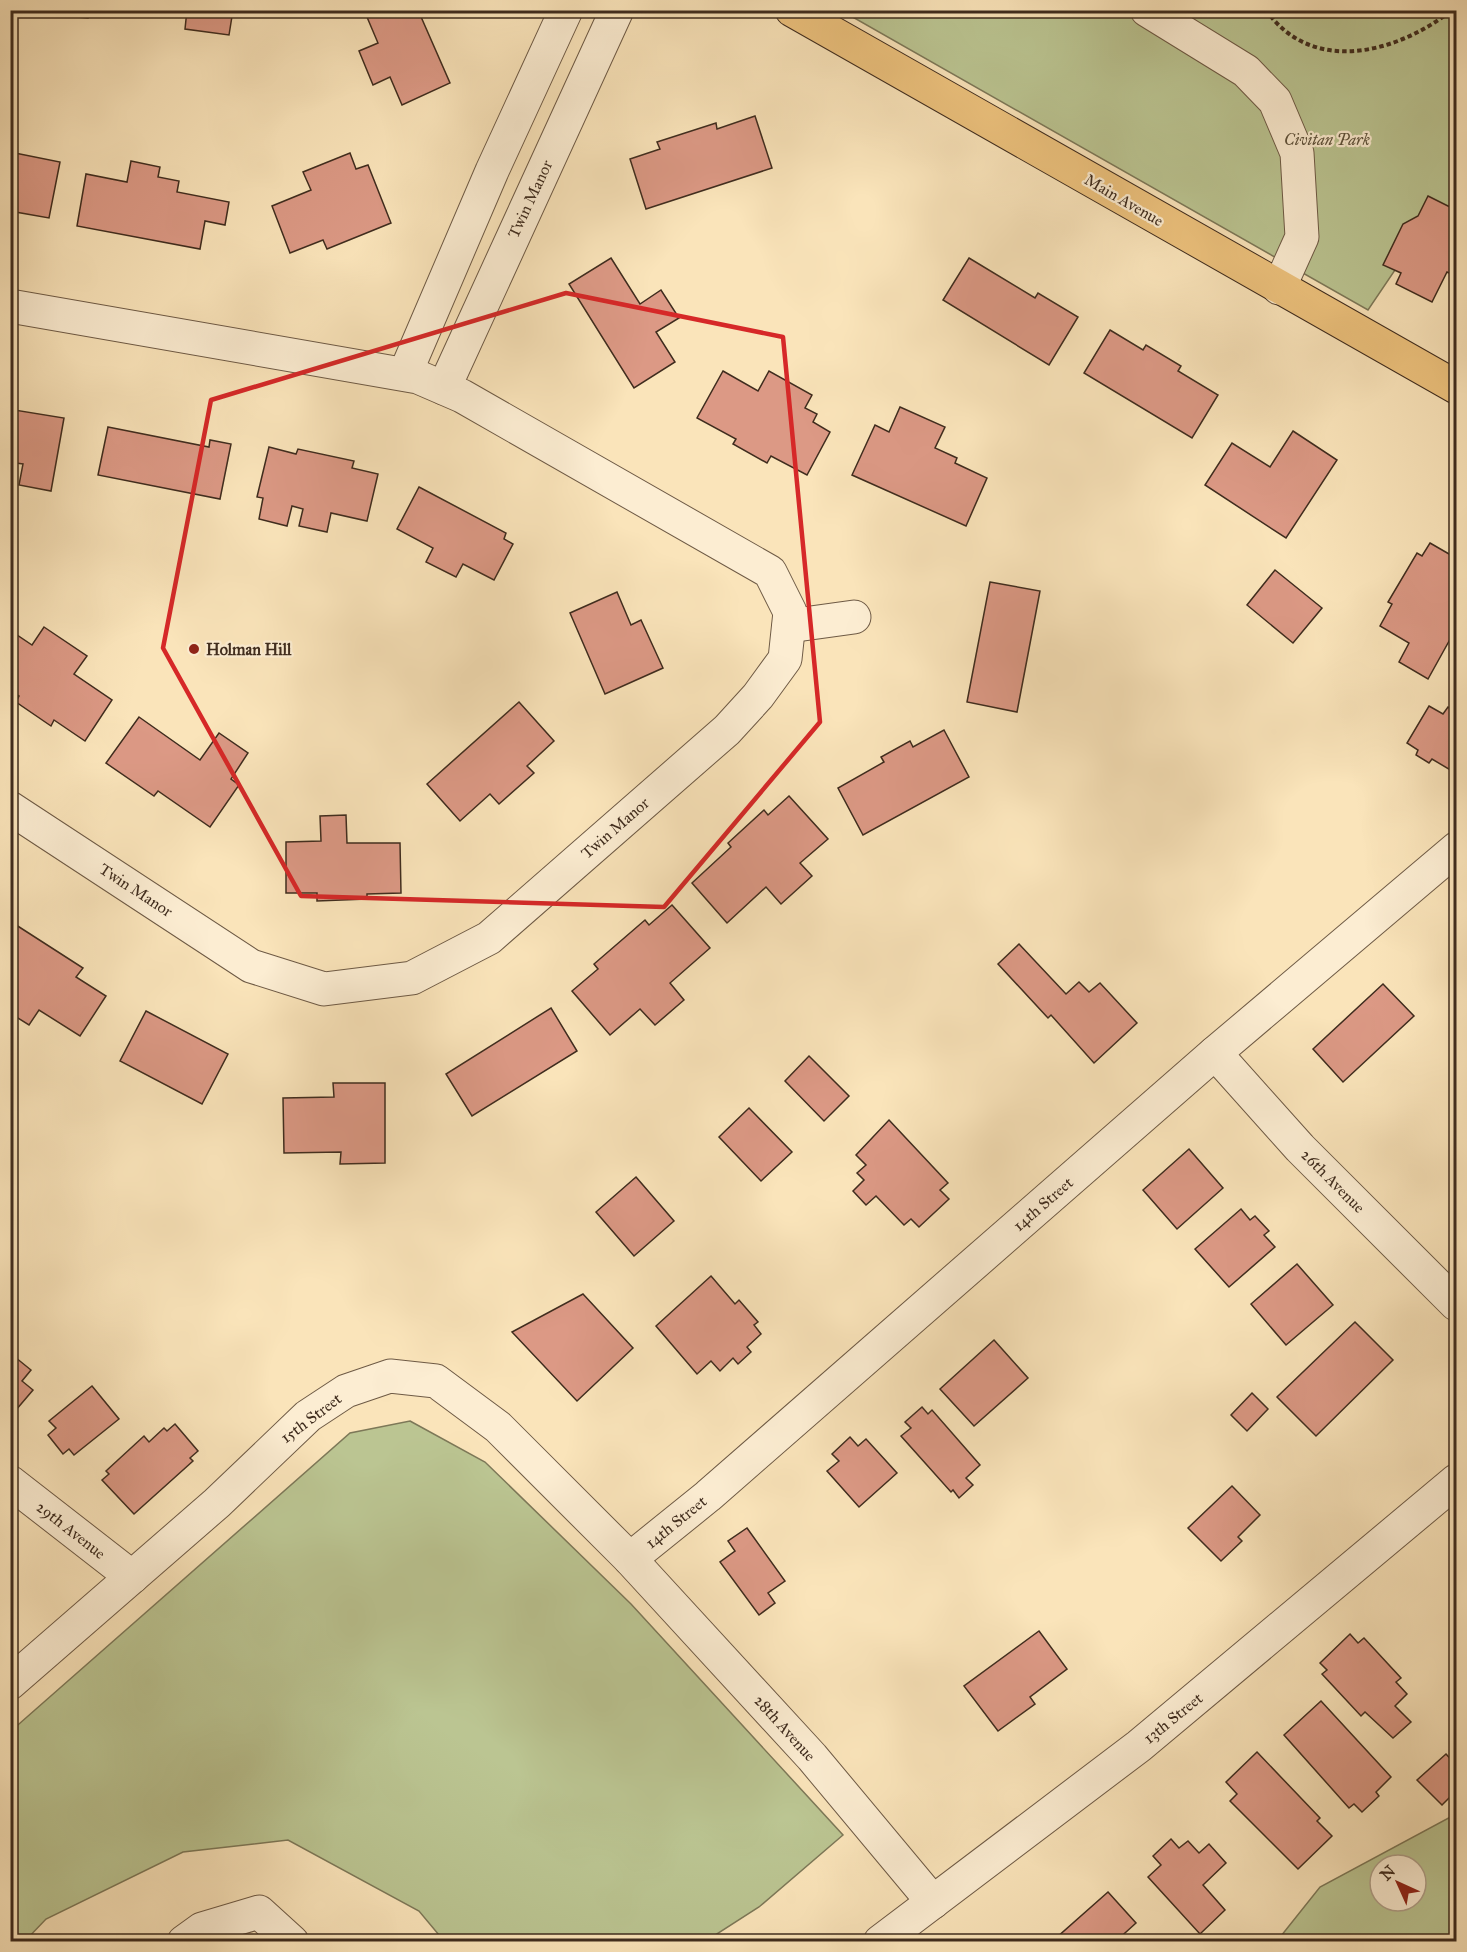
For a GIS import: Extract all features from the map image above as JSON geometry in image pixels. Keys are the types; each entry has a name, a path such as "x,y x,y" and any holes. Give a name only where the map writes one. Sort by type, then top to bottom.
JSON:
{"main road":[{"name":"Main Avenue","path":"792,10 1456,387"}],"street":[{"path":"405,374 478,201 566,10"},
{"name":"Twin Manor","path":"444,388 617,10"},
{"path":"1147,10 1246,70 1275,101 1297,153 1302,237 1279,288"},
{"name":"Twin Manor","path":"10,306 418,377 444,388 771,572 790,612 785,659 758,696 727,730 489,938 412,978 324,989 251,966 10,808"},
{"path":"789,626 854,617"},
{"name":"14th Street","path":"630,1559 708,1496 1215,1053 1456,849"},
{"name":"26th Avenue","path":"1215,1053 1300,1148 1456,1304"},
{"name":"15th Street","path":"10,1683 218,1503 308,1416 346,1391 390,1376 436,1381 498,1427 630,1559"},
{"name":"13th Street","path":"880,1941 1139,1746 1456,1481"},
{"name":"29th Avenue","path":"10,1482 132,1577"},
{"name":"28th Avenue","path":"630,1559 812,1757 933,1902"},
{"path":"184,1941 202,1929 259,1912 292,1941"}],"path":[{"path":"1266,10 1275,24 1293,39 1314,49 1343,52 1375,48 1407,38 1434,24 1452,10"}],"highlighted area":[{"path":"566,293 783,337 820,722 664,907 301,896 163,648 211,400"}],"green space":[{"name":"Civitan Park","path":"842,11 1456,11 1456,200 1422,230 1368,310"},
{"path":"410,1421 485,1462 631,1604 843,1835 759,1907 706,1941 444,1941 419,1911 288,1840 183,1852 46,1919 25,1941 11,1941 11,1731 350,1433"},
{"path":"1456,1814 1456,1941 1277,1941 1320,1887 1368,1861 1368,1913 1428,1913 1428,1853 1383,1853"}],"building":[{"path":"54,10 88,10 88,18 53,15"},
{"path":"187,10 233,10 229,35 185,29"},
{"path":"364,10 418,10 450,83 402,105 390,77 373,85 359,51 378,43"},
{"path":"755,116 772,168 646,209 630,159 660,149 657,142 716,123 717,129"},
{"path":"10,152 60,162 49,218 10,211"},
{"path":"350,153 356,169 368,165 391,223 327,249 323,240 290,253 272,206 311,190 303,172"},
{"path":"131,161 160,167 158,177 179,181 177,192 229,202 225,225 205,221 200,249 77,226 86,174 127,182"},
{"path":"1428,196 1456,210 1456,276 1447,272 1432,302 1396,284 1401,273 1383,265 1403,224 1418,216"},
{"path":"611,258 640,304 661,290 679,318 656,332 675,362 634,388 569,284"},
{"path":"969,258 1035,298 1038,293 1078,317 1049,365 943,300"},
{"path":"1110,330 1143,350 1146,345 1181,366 1178,371 1218,395 1192,438 1084,373"},
{"path":"723,371 758,391 769,371 812,395 805,408 817,414 813,422 830,432 807,475 771,456 767,463 733,444 736,439 697,418"},
{"path":"10,402 16,403 14,410 64,418 51,491 19,485 23,464 16,463 10,483"},
{"path":"900,407 945,427 935,448 957,458 955,463 987,478 966,526 852,475 875,425 889,432"},
{"path":"108,427 209,447 210,440 231,444 220,499 98,475"},
{"path":"1293,431 1337,460 1286,538 1205,485 1232,443 1270,467"},
{"path":"269,447 296,454 298,449 354,461 352,468 378,474 367,521 331,513 327,532 299,526 303,509 292,506 287,526 259,519 263,498 257,497"},
{"path":"419,487 506,533 504,539 513,544 494,580 463,564 456,577 426,562 433,548 397,529"},
{"path":"1430,543 1456,558 1456,636 1453,634 1428,679 1399,662 1409,643 1380,626 1392,604 1388,602 1417,553 1422,556"},
{"path":"1275,570 1322,608 1293,643 1247,605"},
{"path":"990,582 1040,591 1017,712 967,702"},
{"path":"617,592 631,625 641,620 663,668 605,694 570,613"},
{"path":"44,627 87,656 74,674 112,700 85,741 54,720 51,726 16,702 19,696 10,691 10,637 14,633 32,645"},
{"path":"519,702 554,741 527,766 534,773 499,804 490,794 460,821 427,784"},
{"path":"1429,706 1443,714 1448,707 1456,712 1456,764 1452,771 1432,759 1429,763 1416,755 1418,750 1407,743"},
{"path":"139,717 200,760 219,733 248,753 231,779 239,785 210,827 158,791 154,796 106,763"},
{"path":"944,730 969,777 863,835 838,788 884,762 881,757 910,741 913,747"},
{"path":"789,796 828,839 800,863 812,876 781,904 766,887 727,923 692,883 731,847 728,843 764,810 768,815"},
{"path":"346,815 347,843 400,843 401,893 367,894 367,899 317,901 317,893 286,893 286,842 321,841 320,816"},
{"path":"672,905 710,948 670,983 684,1000 655,1025 640,1009 610,1035 572,991 598,969 594,964 645,920 649,925"},
{"path":"13,923 83,968 76,977 106,996 80,1036 39,1010 29,1025 10,1013 10,1005 17,995 10,991"},
{"path":"1019,944 1066,994 1079,982 1089,992 1100,983 1137,1023 1094,1063 1051,1015 1048,1018 998,964"},
{"path":"1383,984 1414,1016 1343,1082 1313,1049"},
{"path":"551,1008 577,1051 472,1116 446,1074"},
{"path":"146,1011 228,1054 202,1104 120,1061"},
{"path":"809,1056 849,1096 824,1121 785,1081"},
{"path":"333,1083 385,1083 385,1163 340,1164 341,1152 284,1153 283,1098 334,1097"},
{"path":"749,1108 792,1152 761,1181 719,1137"},
{"path":"889,1120 948,1183 940,1190 949,1199 919,1227 911,1219 904,1225 876,1196 866,1205 853,1191 864,1180 857,1173 866,1165 856,1155"},
{"path":"1189,1149 1223,1188 1177,1229 1143,1190"},
{"path":"636,1177 674,1221 634,1256 596,1212"},
{"path":"1241,1209 1250,1220 1255,1216 1269,1231 1264,1235 1275,1247 1229,1287 1195,1249"},
{"path":"1297,1264 1333,1305 1286,1345 1251,1304"},
{"path":"711,1276 735,1304 739,1300 758,1322 754,1325 761,1334 747,1347 751,1352 738,1364 733,1358 720,1371 711,1361 697,1374 656,1326"},
{"path":"583,1294 633,1348 577,1401 512,1332"},
{"path":"1355,1322 1393,1360 1316,1436 1277,1397"},
{"path":"994,1340 1028,1378 974,1426 940,1389"},
{"path":"10,1353 31,1370 22,1381 33,1390 10,1417"},
{"path":"92,1386 119,1419 74,1455 69,1449 63,1454 48,1435 56,1428 49,1421"},
{"path":"1252,1393 1268,1409 1247,1431 1231,1415"},
{"path":"922,1407 928,1414 932,1410 980,1465 966,1478 973,1485 959,1498 901,1436 911,1428 905,1422"},
{"path":"175,1424 198,1451 190,1458 193,1461 134,1514 102,1480 109,1474 106,1471 144,1436 149,1442 164,1428 167,1431"},
{"path":"850,1437 858,1446 866,1439 897,1473 859,1507 827,1471 839,1461 832,1454"},
{"path":"1232,1486 1260,1515 1238,1537 1242,1541 1221,1561 1188,1528"},
{"path":"747,1528 785,1581 768,1593 775,1603 759,1615 720,1562 735,1551 728,1541"},
{"path":"1039,1631 1067,1669 1030,1697 1035,1704 998,1731 964,1686"},
{"path":"1350,1634 1358,1643 1364,1638 1401,1678 1396,1682 1407,1694 1395,1706 1411,1722 1393,1738 1365,1712 1361,1716 1322,1674 1327,1670 1320,1663"},
{"path":"1321,1701 1391,1777 1376,1792 1379,1796 1362,1812 1354,1804 1349,1808 1284,1735"},
{"path":"1257,1752 1320,1818 1317,1821 1332,1836 1298,1869 1230,1801 1237,1794 1226,1782"},
{"path":"1446,1754 1456,1765 1456,1791 1442,1805 1417,1780"},
{"path":"1171,1839 1179,1848 1188,1841 1199,1853 1209,1844 1226,1863 1203,1885 1225,1910 1200,1934 1148,1877 1161,1865 1153,1856"},
{"path":"1108,1892 1136,1923 1115,1942 1057,1942 1055,1939"}],"place":[{"name":"Holman Hill","path":"194,649"}]}
